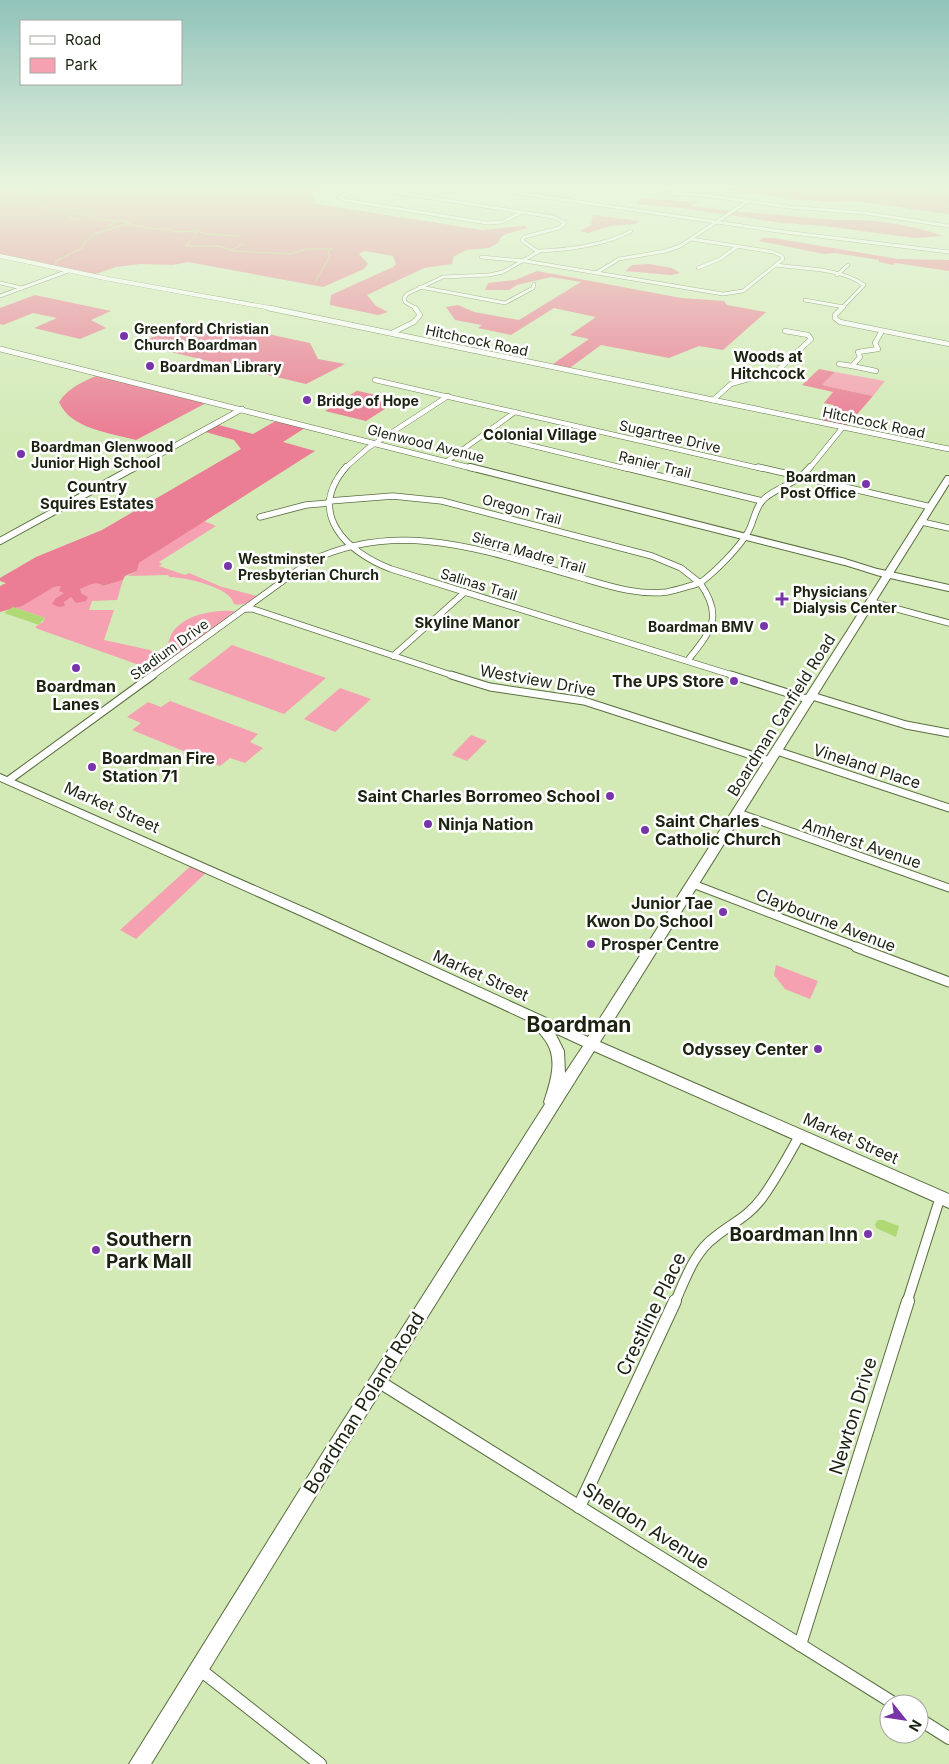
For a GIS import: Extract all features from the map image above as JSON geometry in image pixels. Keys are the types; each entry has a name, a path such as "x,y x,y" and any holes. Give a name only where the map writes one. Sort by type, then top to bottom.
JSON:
{"main road":[{"name":"Boardman Canfield Road","path":"591,1044 949,478"},
{"name":"Market Street","path":"4,778 591,1044 944,1200"},
{"path":"534,1018 554,1042 560,1058 560,1071 546,1117"},
{"name":"Boardman Poland Road","path":"139,1764 591,1044"}],"street":[{"name":"Hitchcock Road","path":"65,269 392,333 949,449"},
{"path":"392,333 419,317 419,311 406,303 404,298 407,294 446,277 499,273 507,269"},
{"path":"574,269 728,294 743,291 771,269"},
{"path":"596,273 603,269"},
{"path":"802,269 854,279 864,285 835,316 838,321 851,326 949,344"},
{"path":"837,275 843,269"},
{"path":"0,296 68,270"},
{"path":"0,283 22,288"},
{"path":"420,287 505,303 533,288 534,284"},
{"path":"805,300 844,307"},
{"path":"713,400 731,384 777,371 812,338 808,335 785,331"},
{"path":"852,366 860,357 858,352 878,349 875,343 882,332"},
{"path":"879,337 888,333"},
{"name":"Glenwood Avenue","path":"0,348 871,570 949,588"},
{"path":"840,364 876,371"},
{"name":"Sugartree Drive","path":"375,380 931,507"},
{"path":"329,502 333,485 344,469 356,457 448,396"},
{"path":"0,541 242,410"},
{"path":"447,461 516,412"},
{"path":"688,660 709,633 715,618 712,600 700,583 714,572 745,537 762,501 772,493 801,477 843,427"},
{"name":"Ranier Trail","path":"484,434 762,501"},
{"name":"Oregon Trail","path":"260,517 306,505 329,502 394,496 426,498 456,503 652,556 680,568 700,583"},
{"name":"Salinas Trail","path":"329,502 331,518 335,528 349,547 360,556 378,564 811,698 912,726 949,733"},
{"path":"922,522 949,528"},
{"name":"Sierra Madre Trail","path":"349,547 379,541 402,540 450,543 605,586 636,592 666,592 700,583"},
{"name":"Stadium Drive","path":"4,778 316,558 349,547"},
{"path":"393,656 465,592"},
{"path":"872,602 949,624"},
{"name":"Westview Drive","path":"244,609 253,609 494,689 584,700 770,761"},
{"name":"Vineland Place","path":"777,751 949,808"},
{"name":"Amherst Avenue","path":"738,813 949,888"},
{"name":"Claybourne Avenue","path":"693,884 949,982"},
{"name":"Crestline Place","path":"580,1507 692,1265 714,1237 742,1218 762,1198 800,1135"},
{"name":"Newton Drive","path":"800,1645 944,1200"},
{"name":"Sheldon Avenue","path":"378,1381 879,1694"},
{"path":"198,1668 320,1764"},
{"path":"929,1725 949,1738"}],"green space":[{"path":"835,372 885,381 873,396 822,385"},
{"path":"204,521 216,526 159,562 162,564 159,566 185,575 189,573 222,587 261,597 248,603 234,604 225,593 195,581 169,577 168,575 128,576 137,571 139,563"},
{"path":"123,580 117,600 92,601 89,610 114,610 104,640 150,650 170,663 159,672 38,629 35,627 43,622 45,618 16,608 54,587 61,586 64,593 56,598 55,601 64,602 68,598 82,594 80,589 89,585 100,584 103,586"},
{"path":"235,611 180,656 168,655 168,642 180,624 201,614"},
{"path":"232,645 326,678 284,714 188,679"},
{"path":"340,688 371,699 335,732 304,719"},
{"path":"170,701 258,734 250,742 263,748 245,763 230,758 220,766 132,730 141,723 127,717 148,702 161,707"},
{"path":"471,735 487,741 467,761 452,755"},
{"path":"194,863 209,870 136,939 120,930"},
{"path":"776,965 818,981 810,999 785,989 774,975"}],"shaded area":[{"path":"65,269 109,269 93,275"},
{"path":"228,269 363,269 323,287"},
{"path":"388,269 421,269 367,295 376,306 388,312 378,315 330,305 331,295"},
{"path":"627,269 674,269 680,273 671,275 625,271"},
{"path":"537,271 681,298 724,301 727,305 766,312 723,350 699,346 669,358 601,345 567,370 550,366 589,339 570,335 596,317 554,308 511,335 478,328 482,325 455,320 446,307 458,305 474,312 519,320 581,282 551,277 517,285 509,290 485,290 488,283 515,280"},
{"path":"35,295 111,311 91,320 106,328 80,339 34,328 57,318 33,313 3,325 0,324 0,308"},
{"path":"182,324 208,330 230,326 310,343 318,359 345,364 306,384 137,344"},
{"path":"819,369 835,372 822,385 873,396 846,427 820,422 834,405 824,403 833,392 802,385"},
{"path":"101,374 210,401 136,440 115,435 82,424 64,411 59,402 72,388"},
{"path":"358,390 399,400 366,421 325,411"},
{"path":"279,419 308,426 283,442 315,451 139,563 137,571 125,576 123,580 103,586 101,584 92,584 80,589 82,594 88,597 86,601 76,603 71,597 64,602 65,606 59,607 52,604 56,598 64,593 59,591 61,586 54,587 22,606 0,612 0,586 6,583 0,581 0,578 36,557 102,530 241,449 234,440 202,431 215,424 253,434"},
{"path":"13,607 45,618 39,625 4,613"},
{"path":"878,1220 899,1226 896,1237 876,1228 875,1224"}],"waterway":[{"path":"316,281 323,269"}],"place":[{"name":"Greenford Christian Church Boardman","path":"124,336"},
{"name":"Boardman Library","path":"150,366"},
{"name":"Bridge of Hope","path":"307,400"},
{"name":"Boardman Glenwood Junior High School","path":"21,454"},
{"name":"Boardman Post Office","path":"866,484"},
{"name":"Westminster Presbyterian Church","path":"228,566"},
{"name":"Physicians Dialysis Center","path":"782,599"},
{"name":"Boardman BMV","path":"764,626"},
{"name":"Boardman Lanes","path":"76,668"},
{"name":"The UPS Store","path":"734,681"},
{"name":"Boardman Fire Station 71","path":"92,767"},
{"name":"Saint Charles Borromeo School","path":"610,796"},
{"name":"Ninja Nation","path":"428,824"},
{"name":"Saint Charles Catholic Church","path":"645,830"},
{"name":"Junior Tae Kwon Do School","path":"723,912"},
{"name":"Prosper Centre","path":"591,944"},
{"name":"Odyssey Center","path":"818,1049"},
{"name":"Boardman Inn","path":"868,1234"},
{"name":"Southern Park Mall","path":"96,1250"}],"district":[{"name":"Woods at Hitchcock","path":"768,364"},
{"name":"Colonial Village","path":"540,434"},
{"name":"Country Squires Estates","path":"97,494"},
{"name":"Skyline Manor","path":"467,622"},
{"name":"Boardman","path":"579,1024"}]}
